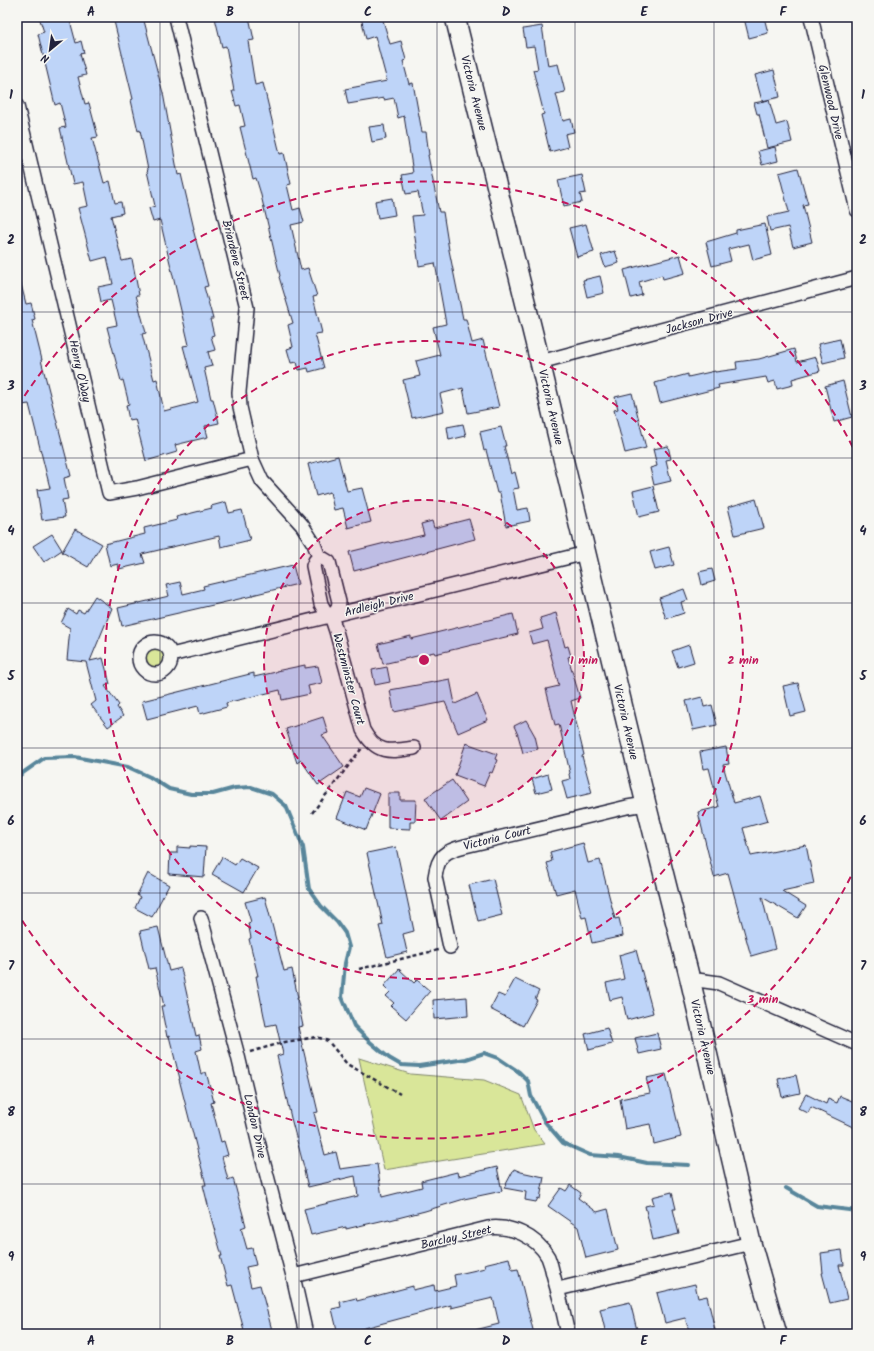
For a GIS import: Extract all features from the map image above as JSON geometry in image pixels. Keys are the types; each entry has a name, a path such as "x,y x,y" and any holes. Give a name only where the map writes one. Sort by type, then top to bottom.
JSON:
{"street":[{"name":"Briardene Street","path":"176,17 247,308 239,392 240,407 252,459 262,481 302,525 314,544 319,558 315,561 313,566 323,610 331,616"},
{"name":"Victoria Avenue","path":"455,17 540,362 646,804 690,979 751,1243 776,1334"},
{"name":"Glenwood Drive","path":"811,17 857,210"},
{"name":"Henry O'Way","path":"17,106 109,493 137,488 252,459"},
{"name":"Jackson Drive","path":"540,362 857,278"},
{"name":"Ardleigh Drive","path":"171,655 586,553"},
{"name":"Westminster Court","path":"331,616 363,730 368,740 380,748 393,751 414,748"},
{"name":"Victoria Court","path":"450,947 435,877 436,868 440,859 446,852 473,844 627,807 646,804"},
{"name":"London Drive","path":"201,918 238,1056 306,1334"},
{"path":"690,979 719,983 857,1044"},
{"name":"Barclay Street","path":"293,1276 496,1227 526,1234 533,1240 548,1258 558,1289"},
{"path":"568,1334 558,1289 751,1243"}],"path":[{"path":"312,813 368,740"},
{"path":"359,969 450,947"},
{"path":"238,1056 285,1042 316,1037 328,1041 347,1064 400,1094"}],"green space":[{"path":"151,649 159,649 164,654 162,665 159,667 151,667 146,662 146,654"},
{"path":"359,1058 410,1074 484,1080 521,1095 534,1130 545,1144 384,1170"}],"building":[{"path":"39,17 69,17 76,43 81,41 84,53 80,54 86,75 78,77 85,104 89,103 98,137 92,138 104,183 110,181 115,203 121,202 123,213 111,216 122,261 132,259 139,295 136,295 146,333 142,334 154,380 157,379 164,411 198,402 183,346 189,345 160,220 153,222 149,208 155,206 140,130 138,131 131,100 133,99 113,17 143,17 163,93 178,175 181,174 193,229 208,286 204,287 213,319 210,319 214,335 211,336 215,350 208,352 212,366 204,368 211,399 213,399 219,423 205,426 208,437 175,445 177,452 146,461 135,419 129,420 126,405 129,404 123,380 121,381 107,327 117,325 111,300 101,302 98,287 113,284 107,257 92,261 78,208 88,206 83,182 73,184 60,128 66,127 60,103 55,105 38,34 44,32"},
{"path":"249,17 254,40 248,41 255,85 263,83 280,154 284,153 291,184 287,185 293,210 300,208 304,222 291,225 301,270 308,268 317,296 313,297 322,333 315,334 324,368 309,372 308,368 299,370 297,362 291,363 287,349 293,347 288,325 293,323 279,277 260,191 256,178 253,179 240,127 245,126 240,105 236,106 232,91 234,91 226,46 222,47 215,18"},
{"path":"361,17 382,17 390,44 401,41 406,60 403,61 409,84 413,83 422,132 426,132 428,155 439,212 443,212 463,319 466,319 472,343 483,340 499,407 468,413 463,388 440,394 444,411 412,418 403,380 420,376 416,361 440,355 433,327 446,324 435,263 419,266 412,216 423,215 418,192 406,194 402,175 413,173 404,116 398,118 394,98 384,100 384,98 348,104 345,89 387,81 375,36 366,39"},
{"path":"764,17 768,33 749,38 744,18"},
{"path":"542,26 548,66 558,64 565,92 556,94 563,121 571,119 574,132 565,134 568,147 550,152 541,115 544,114 533,70 538,69 534,46 526,47 523,29"},
{"path":"774,70 780,97 762,101 755,75"},
{"path":"769,100 776,125 787,122 792,142 767,148 759,114 757,114 754,103"},
{"path":"384,125 386,139 372,142 369,127"},
{"path":"775,147 778,161 762,165 758,151"},
{"path":"798,168 808,204 803,205 812,242 793,247 788,227 770,231 767,217 789,212 779,173"},
{"path":"582,175 586,193 580,194 582,202 564,206 558,180"},
{"path":"392,198 395,215 378,218 375,201"},
{"path":"586,224 594,252 577,257 569,228"},
{"path":"765,224 772,255 753,260 749,244 728,249 731,261 712,266 706,242 736,233 736,230"},
{"path":"615,251 619,263 605,267 601,255"},
{"path":"680,255 685,273 663,279 662,275 639,282 642,295 631,298 624,270"},
{"path":"600,276 604,293 587,297 583,280"},
{"path":"17,284 21,284 26,304 31,303 35,319 32,320 41,360 71,476 64,478 68,499 62,500 65,517 42,520 37,490 50,488 29,404 22,405 17,385"},
{"path":"840,339 844,358 823,363 818,344"},
{"path":"794,349 797,362 816,357 820,371 792,379 793,385 777,389 775,381 768,383 766,377 718,385 719,388 660,403 655,383 688,374 688,377 715,371 737,369 736,362 759,359"},
{"path":"843,381 852,417 834,422 825,386"},
{"path":"632,393 646,448 625,453 614,410 618,409 615,397"},
{"path":"463,424 466,436 449,440 447,427"},
{"path":"501,427 511,474 515,472 519,488 513,489 517,510 528,508 530,521 506,526 500,493 497,493 486,450 484,451 480,432"},
{"path":"668,446 671,459 666,460 671,481 654,485 650,468 657,466 653,449"},
{"path":"338,456 347,491 362,488 371,522 348,528 343,508 334,510 330,492 316,496 308,464"},
{"path":"653,486 659,512 639,517 633,491"},
{"path":"756,499 764,528 735,535 728,507"},
{"path":"226,502 229,513 242,510 250,540 221,547 219,536 142,554 145,563 119,569 118,564 110,566 105,544 145,534 144,528 177,520 176,517 212,508 211,506"},
{"path":"469,519 475,539 354,571 349,552 424,535 421,524 432,521 434,528"},
{"path":"75,529 102,544 88,567 62,552"},
{"path":"52,534 62,550 44,562 33,546"},
{"path":"669,547 674,565 655,570 650,552"},
{"path":"293,565 298,584 122,626 118,608 169,596 166,585 180,582 183,594 204,589 203,586"},
{"path":"712,569 715,581 702,585 699,572"},
{"path":"684,589 688,600 681,602 684,613 666,619 659,598"},
{"path":"95,596 112,608 90,661 103,658 110,684 105,686 119,705 117,707 123,716 108,727 91,705 96,701 86,662 67,660 70,628 61,623 68,609 76,614 78,610 84,613"},
{"path":"556,613 565,647 568,646 571,656 568,657 580,698 571,701 584,755 582,756 592,793 567,799 562,781 570,779 570,773 559,724 555,725 546,689 559,686 547,640 532,644 529,633 543,629 540,618"},
{"path":"513,614 518,634 435,654 434,652 383,664 378,644 411,636 411,639"},
{"path":"689,645 694,662 678,667 672,651"},
{"path":"305,665 305,668 318,666 322,683 308,686 310,694 282,700 280,690 226,703 227,707 200,714 198,706 147,719 142,701 254,673 254,677"},
{"path":"387,667 390,682 375,685 372,670"},
{"path":"450,679 455,704 477,694 488,720 458,733 445,702 394,712 390,690"},
{"path":"798,683 806,712 790,716 783,686"},
{"path":"702,697 704,707 712,705 717,725 693,730 686,701"},
{"path":"323,717 328,733 322,735 344,767 318,785 301,760 297,763 286,729"},
{"path":"526,720 535,736 538,749 523,753 514,726"},
{"path":"466,743 497,754 495,759 497,760 492,773 490,772 484,786 455,775"},
{"path":"726,747 729,764 723,765 734,803 760,796 768,821 743,828 751,856 806,845 814,884 782,891 806,906 798,918 762,897 775,949 751,956 728,873 714,877 698,812 719,807 709,768 703,769 700,752"},
{"path":"548,774 552,789 536,793 532,779"},
{"path":"452,780 467,802 441,821 425,798"},
{"path":"364,788 380,794 366,830 337,818 347,792 360,797"},
{"path":"388,793 400,793 400,800 416,800 415,822 410,822 410,829 388,828"},
{"path":"583,843 588,863 600,860 615,919 619,918 623,936 592,943 586,917 582,918 575,889 556,894 547,863 552,861 550,852"},
{"path":"190,846 206,847 204,877 169,874 170,853 177,853 177,847 190,848"},
{"path":"396,847 414,931 403,934 407,952 387,957 379,926 383,925 367,853"},
{"path":"222,857 235,865 240,858 258,868 244,892 212,874"},
{"path":"148,873 169,885 152,917 135,908 140,897 137,895"},
{"path":"493,879 502,915 478,921 469,885"},
{"path":"265,897 284,971 292,969 303,1026 298,1027 318,1112 314,1113 325,1155 336,1152 340,1169 377,1164 382,1197 422,1187 421,1181 457,1172 458,1176 497,1167 502,1191 464,1199 390,1220 346,1229 346,1227 311,1235 304,1209 358,1196 355,1176 308,1187 277,1056 283,1054 276,1024 266,1026 256,976 258,976 249,939 251,938 248,923 251,922 245,902"},
{"path":"158,927 169,971 181,968 196,1036 199,1035 202,1049 196,1051 201,1074 206,1072 214,1102 211,1103 221,1142 224,1141 228,1155 222,1157 228,1180 233,1178 246,1226 241,1228 247,1249 252,1248 256,1265 246,1267 251,1287 260,1285 273,1334 245,1334 232,1285 228,1286 220,1256 222,1256 203,1185 206,1185 169,1036 167,1037 161,1006 164,1006 155,968 149,969 140,931"},
{"path":"636,950 653,1013 627,1020 622,997 610,1000 606,983 624,979 619,955"},
{"path":"399,969 414,983 417,980 430,991 406,1019 391,1006 394,1003 386,996 390,992 384,986"},
{"path":"515,979 539,991 535,999 537,1000 523,1026 490,1009 498,994 505,997"},
{"path":"467,997 468,1016 434,1019 433,1000"},
{"path":"607,1028 612,1044 589,1050 585,1034"},
{"path":"657,1033 661,1049 639,1054 635,1038"},
{"path":"666,1074 681,1137 654,1144 650,1124 625,1129 620,1099 650,1093 646,1078"},
{"path":"796,1075 800,1093 782,1097 778,1079"},
{"path":"806,1094 826,1104 828,1099 837,1103 840,1096 857,1103 857,1129 811,1107 808,1113 798,1108"},
{"path":"514,1169 544,1177 540,1199 538,1198 536,1202 525,1200 526,1192 504,1188"},
{"path":"570,1185 581,1193 578,1198 597,1212 608,1209 618,1250 586,1258 578,1227 548,1206 561,1188 566,1191"},
{"path":"672,1192 676,1209 673,1209 679,1234 653,1240 645,1206 654,1204 652,1197"},
{"path":"842,1250 844,1265 839,1265 847,1299 830,1303 822,1273 821,1253"},
{"path":"509,1258 512,1270 518,1269 534,1334 476,1334 475,1330 499,1324 493,1298 451,1308 451,1305 338,1334 332,1309 341,1307 340,1302 356,1298 357,1301 413,1286 413,1290 434,1285 435,1291 456,1286 454,1275 485,1268 484,1264"},
{"path":"695,1284 698,1298 707,1296 716,1334 690,1334 685,1318 665,1323 657,1293"},
{"path":"630,1302 638,1334 606,1334 600,1309"}],"waterway":[{"path":"17,777 44,758 75,757 128,767 150,777 169,789 191,794 213,794 235,788 251,787 272,794 286,806 303,847 309,889 321,906 337,922 345,933 349,947 345,963 342,997 354,1026 369,1041 389,1058 401,1065 419,1066 466,1059 484,1053 498,1058 519,1072 528,1081 531,1096 545,1122 563,1143 590,1155 619,1157 647,1163 689,1165"},
{"path":"786,1188 817,1206 857,1211"}]}
